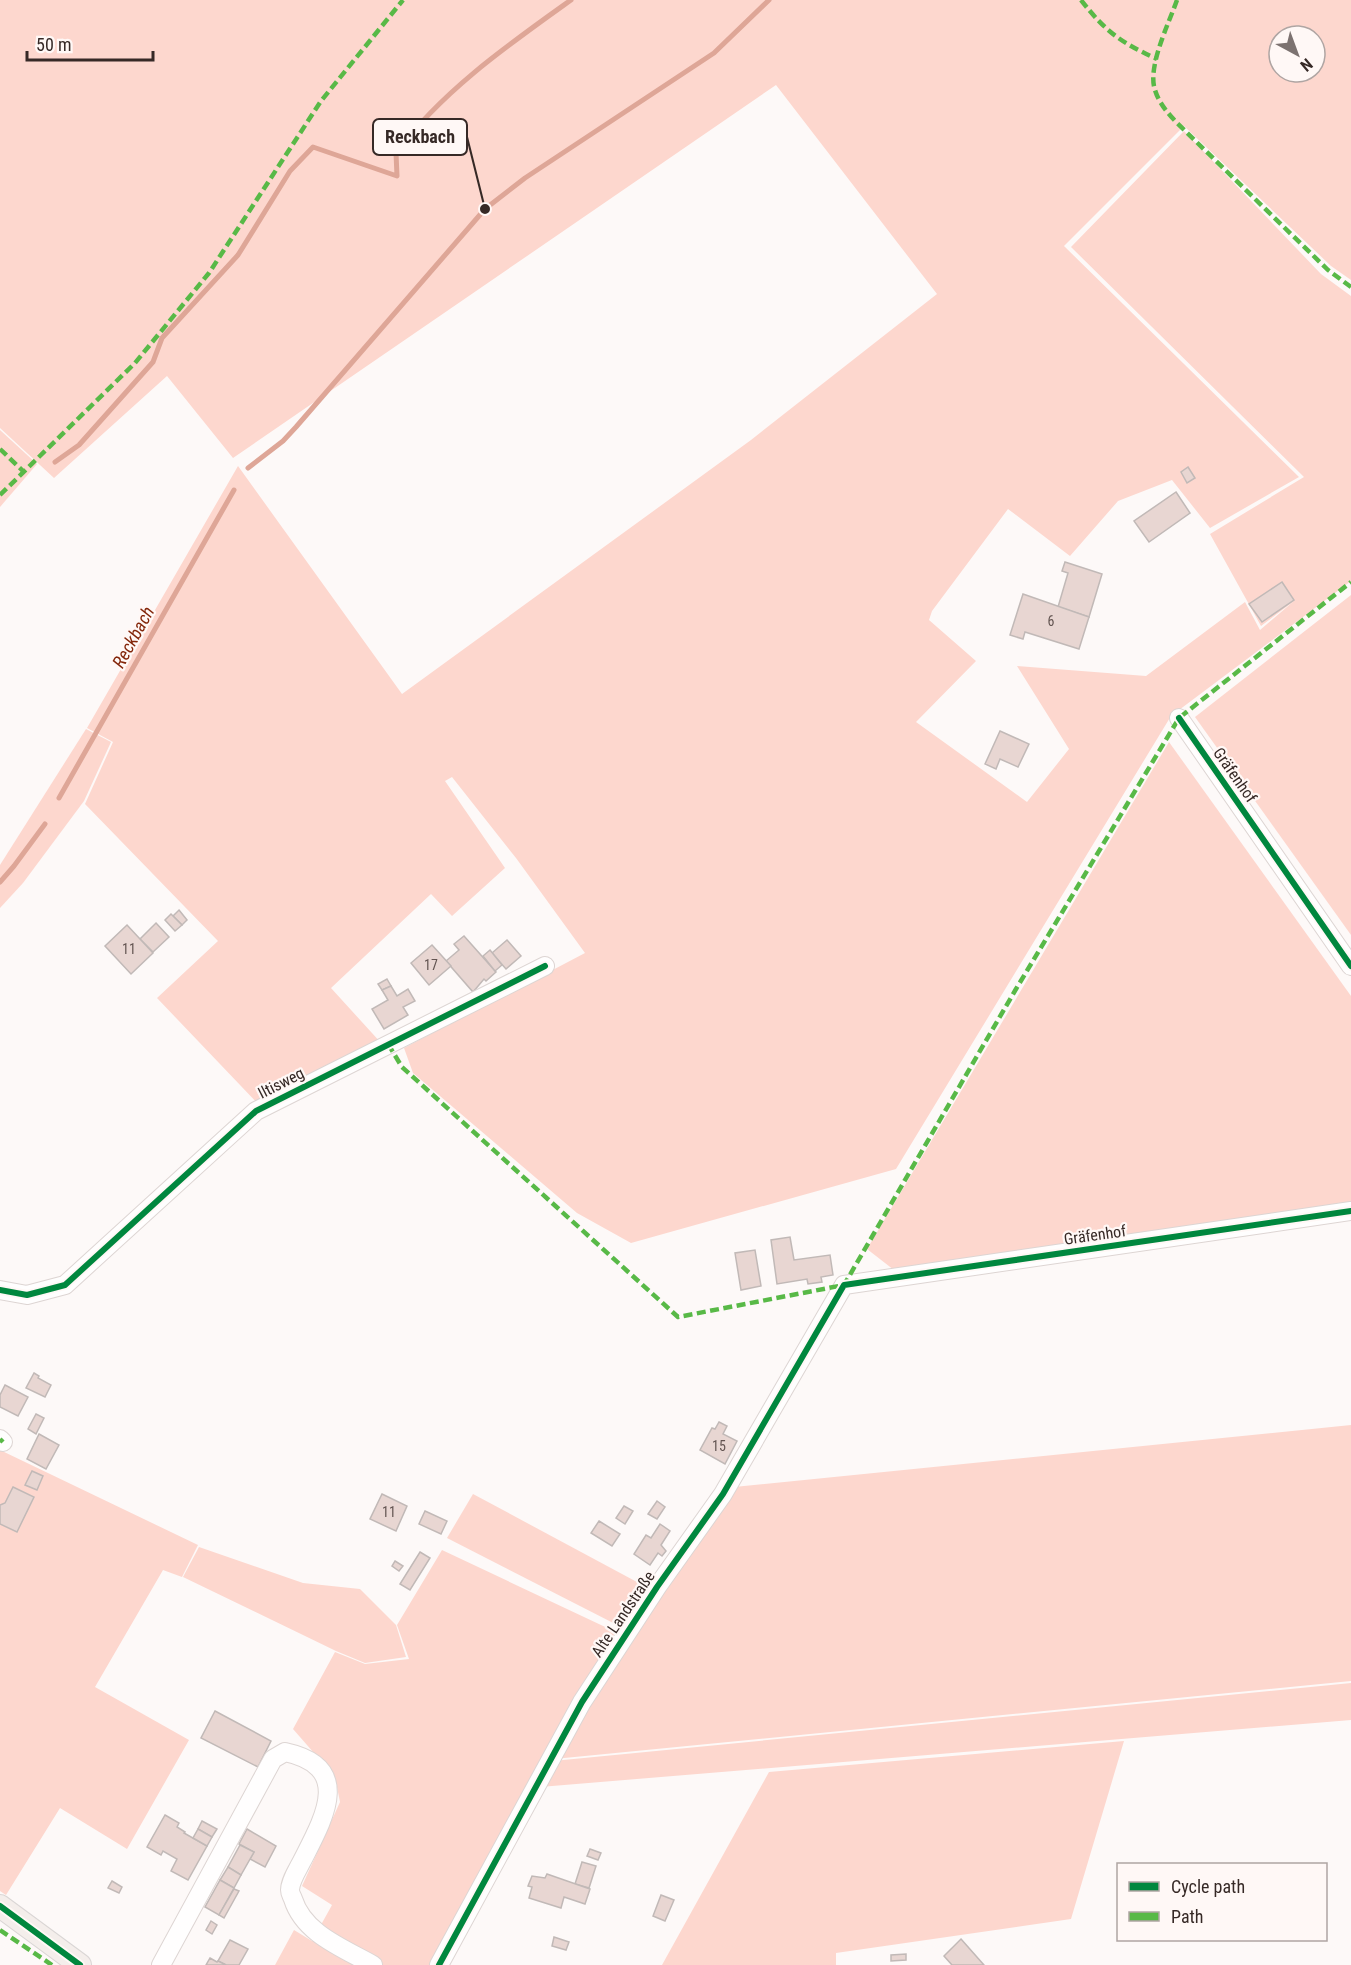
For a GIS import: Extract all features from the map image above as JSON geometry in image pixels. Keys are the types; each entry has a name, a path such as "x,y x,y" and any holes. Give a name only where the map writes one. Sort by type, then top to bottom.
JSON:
{"main road":[{"path":"0,1906 80,1965"}],"street":[{"name":"Gräfenhof","path":"1179,718 1351,966"},
{"name":"Iltisweg","path":"0,1290 27,1295 65,1285 256,1111 544,966"},
{"name":"Gräfenhof","path":"843,1285 1351,1211"},
{"name":"Alte Landstraße","path":"439,1965 582,1702 651,1596 723,1494 843,1285"},
{"path":"161,1965 273,1759 285,1752 302,1756 317,1766 326,1779 329,1798 324,1817 290,1890 295,1907 310,1928 373,1965"}],"shaded area":[{"path":"0,0 1351,0 1351,280 1331,266 1184,126 1064,246 1299,477 1210,528 1172,480 1118,501 1070,556 1008,509 932,611 929,620 976,661 916,722 1027,802 1069,749 1017,666 1146,676 1245,602 1260,630 1294,601 1261,626 1210,534 1304,477 1071,247 1184,131 1321,274 1351,296 1351,581 1171,716 896,1169 631,1243 577,1213 413,1073 404,1048 585,953 516,858 452,777 445,781 505,868 452,916 431,894 331,988 382,1044 260,1106 157,998 218,941 85,804 113,742 87,728 238,466 402,694 751,440 937,294 776,85 233,458 167,376 54,478 0,428"},
{"path":"0,430 37,464 0,507"},
{"path":"1351,595 1351,935 1195,717"},
{"path":"86,729 111,742 84,801 23,883 0,908 0,865"},
{"path":"1169,742 1351,996 1351,1204 894,1270 867,1249"},
{"path":"1351,1425 1351,1681 554,1759 734,1487"},
{"path":"0,1450 198,1545 182,1577 163,1570 95,1687 189,1740 127,1849 60,1808 6,1895 0,1891"},
{"path":"473,1494 650,1589 625,1629 447,1538"},
{"path":"199,1547 303,1583 360,1589 396,1625 406,1657 365,1663 183,1577"},
{"path":"442,1550 618,1633 434,1965 275,1965 294,1930 312,1941 332,1905 302,1886 340,1802 335,1777 293,1729 335,1652 365,1664 409,1659 397,1625"},
{"path":"1351,1683 1351,1720 540,1787 553,1761"},
{"path":"1124,1741 1071,1919 836,1953 836,1965 662,1965 769,1772"}],"building":[{"path":"1188,467 1195,478 1187,483 1181,472"},
{"path":"1176,492 1190,513 1149,542 1134,521"},
{"path":"1065,562 1102,574 1089,617 1058,607 1068,573 1062,571"},
{"path":"1282,582 1294,600 1262,622 1249,604"},
{"path":"1023,594 1089,617 1079,649 1025,632 1023,639 1010,635"},
{"path":"1000,731 1029,744 1018,767 1000,759 996,769 985,764"},
{"path":"179,910 187,920 182,925 173,916"},
{"path":"171,914 182,925 175,931 165,920"},
{"path":"156,923 169,937 153,952 140,939"},
{"path":"127,925 153,953 131,974 105,946"},
{"path":"464,936 496,972 486,981 484,979 473,992 446,961 459,950 454,944"},
{"path":"507,940 521,956 506,969 492,953"},
{"path":"432,945 451,966 429,985 411,963"},
{"path":"490,950 502,965 495,971 483,956"},
{"path":"387,979 391,986 382,990 378,984"},
{"path":"391,986 397,996 408,989 415,1001 403,1007 408,1015 384,1029 372,1009 388,1000 382,990"},
{"path":"790,1237 794,1260 830,1255 833,1275 821,1277 822,1282 808,1284 807,1279 777,1284 771,1240"},
{"path":"755,1250 761,1286 741,1290 735,1253"},
{"path":"34,1373 51,1385 45,1397 26,1388"},
{"path":"5,1385 28,1397 18,1416 0,1407 0,1395"},
{"path":"36,1414 44,1418 36,1434 28,1429"},
{"path":"719,1422 727,1426 723,1434 737,1441 725,1464 700,1450 712,1428 715,1429"},
{"path":"39,1434 59,1445 46,1469 27,1459"},
{"path":"32,1471 43,1476 37,1490 25,1485"},
{"path":"13,1487 34,1497 17,1532 0,1524 0,1505 5,1503"},
{"path":"382,1494 407,1506 396,1531 370,1519"},
{"path":"657,1501 665,1507 657,1519 648,1514"},
{"path":"624,1506 633,1511 625,1524 616,1518"},
{"path":"425,1511 447,1521 441,1534 419,1524"},
{"path":"599,1521 620,1534 612,1546 591,1533"},
{"path":"660,1524 670,1531 661,1545 666,1551 662,1556 658,1553 650,1565 634,1554 646,1535 651,1538"},
{"path":"420,1552 430,1558 410,1590 400,1584"},
{"path":"395,1561 403,1566 399,1571 392,1566"},
{"path":"215,1711 271,1741 258,1767 201,1738"},
{"path":"165,1815 179,1823 177,1827 184,1833 207,1846 188,1880 171,1871 177,1859 163,1851 161,1855 147,1847"},
{"path":"202,1821 217,1829 212,1837 198,1829"},
{"path":"198,1829 212,1837 207,1846 193,1838"},
{"path":"247,1829 276,1846 265,1867 250,1859 254,1852 239,1844"},
{"path":"240,1845 254,1852 241,1875 228,1867"},
{"path":"590,1849 601,1853 598,1860 587,1856"},
{"path":"582,1862 596,1866 589,1888 575,1884"},
{"path":"228,1867 241,1875 234,1888 220,1880"},
{"path":"547,1874 590,1889 585,1904 564,1897 561,1908 529,1898 532,1887 528,1886 532,1876 545,1878"},
{"path":"220,1880 234,1888 219,1915 205,1907"},
{"path":"112,1881 122,1887 119,1893 108,1888"},
{"path":"234,1889 239,1891 224,1918 219,1915"},
{"path":"661,1895 674,1900 665,1921 653,1916"},
{"path":"211,1921 217,1925 212,1934 206,1930"},
{"path":"554,1937 569,1942 566,1950 552,1946"},
{"path":"961,1939 984,1965 952,1965 944,1956"},
{"path":"230,1940 248,1949 239,1965 226,1965 218,1961"},
{"path":"906,1954 906,1960 891,1961 891,1955"},
{"path":"210,1958 217,1962 226,1965 206,1965"}],"waterway":[{"path":"55,462 79,445 153,362 162,338 238,255 290,171 313,147 397,176 396,153 434,109 477,70 571,0"},
{"name":"Reckbach","path":"248,468 283,441 296,427 485,209 525,178 714,53 769,0"},
{"name":"Reckbach","path":"59,798 234,490"},
{"name":"Reckbach","path":"0,882 45,824"}],"marked path":[{"path":"0,495 135,363 209,273 321,101 403,0"},
{"path":"1081,0 1114,35 1157,59"},
{"path":"1177,0 1160,45 1154,69 1155,90 1161,103 1176,122 1328,270 1351,287"},
{"path":"0,449 24,472"},
{"path":"388,1044 402,1067 678,1317 844,1285 1016,989 1179,718 1351,582"},
{"path":"0,1439 3,1442"},
{"path":"0,1930 52,1965"}],"cycle path":[{"path":"1179,718 1351,966"},
{"path":"0,1290 27,1295 65,1285 256,1111 545,966"},
{"path":"439,1965 582,1702 657,1587 723,1494 844,1285 1351,1211"},
{"path":"0,1906 80,1965"}],"place":[{"name":"Reckbach","path":"485,209"}]}
